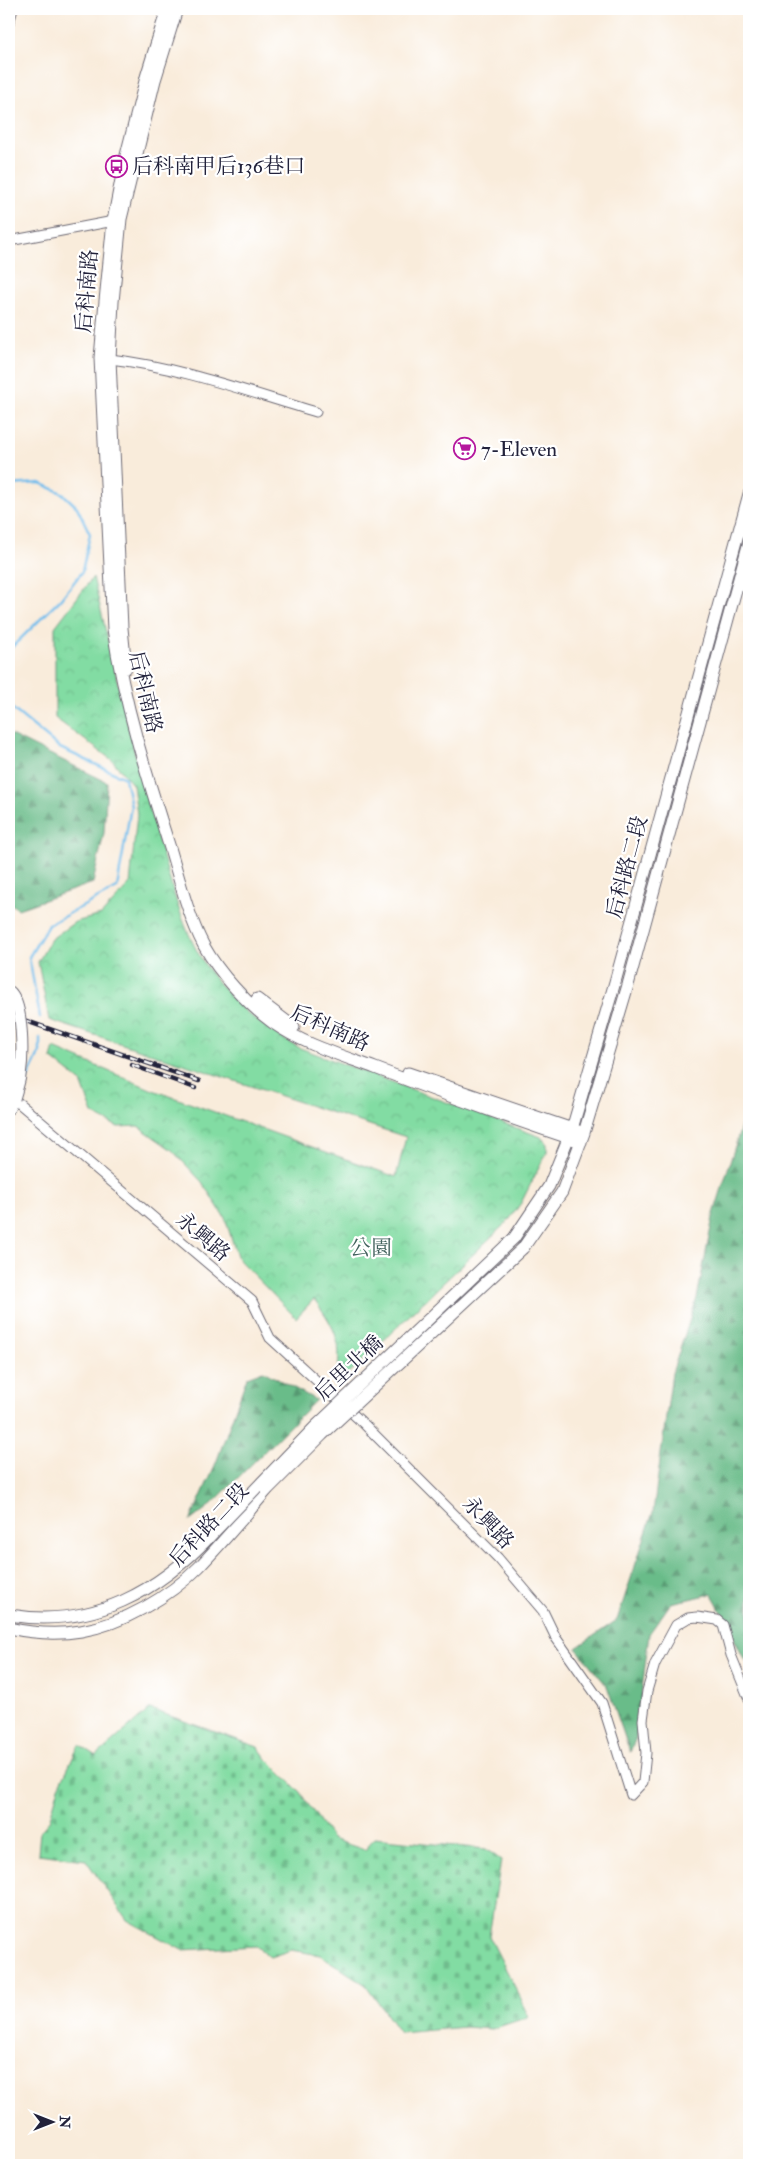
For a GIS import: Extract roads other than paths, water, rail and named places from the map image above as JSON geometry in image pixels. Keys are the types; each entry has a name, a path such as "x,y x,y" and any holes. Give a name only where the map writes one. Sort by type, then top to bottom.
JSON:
{"street":[{"path":"9,23 13,9"},
{"name":"后科南路","path":"167,9 150,78 125,159 117,220 105,359 126,665 147,753 198,917 228,970 278,1017 306,1034 455,1094 582,1138"},
{"name":"后科南路","path":"150,78 177,9"},
{"path":"9,241 117,220"},
{"path":"105,359 136,362 202,378 316,412"},
{"name":"后科路二段","path":"514,1238 549,1186 570,1133 650,856 749,494"},
{"name":"后科路二段","path":"523,1248 562,1192 582,1138 749,542"},
{"path":"719,601 733,604"},
{"path":"650,856 662,858"},
{"path":"9,991 17,1002 22,1051 20,1076 11,1103"},
{"name":"永興路","path":"11,1103 27,1110 252,1301 270,1338 365,1425 498,1558 543,1611 556,1638 602,1704 631,1795 643,1782 646,1753 643,1720 647,1691 655,1664 676,1625 688,1618 697,1617 718,1620 723,1625 731,1655 749,1700"},
{"name":"后里北橋","path":"215,1531 314,1428 514,1238"},
{"name":"后里北橋","path":"267,1490 329,1428 523,1248"},
{"name":"后科路二段","path":"9,1628 52,1632 80,1631 117,1621 151,1603 198,1568 267,1490"},
{"name":"后科路二段","path":"9,1615 32,1619 63,1618 123,1602 148,1589 191,1558 215,1531"}],"waterway":[{"path":"9,485 40,483 62,493 77,507 90,534 82,572 60,600 9,650"},
{"path":"9,706 60,748 125,778 131,806 117,888 48,925 29,957 40,1017"},
{"path":"22,1090 40,1052 40,1038"},
{"path":"9,1118 12,1110"}],"railway":[{"path":"9,1015 199,1081"},
{"path":"132,1065 195,1088"}],"place":[{"name":"后科南甲后136巷口","path":"116,166"},
{"name":"7-Eleven","path":"465,449"}],"park label":[{"name":"公園","path":"371,1248"}]}
